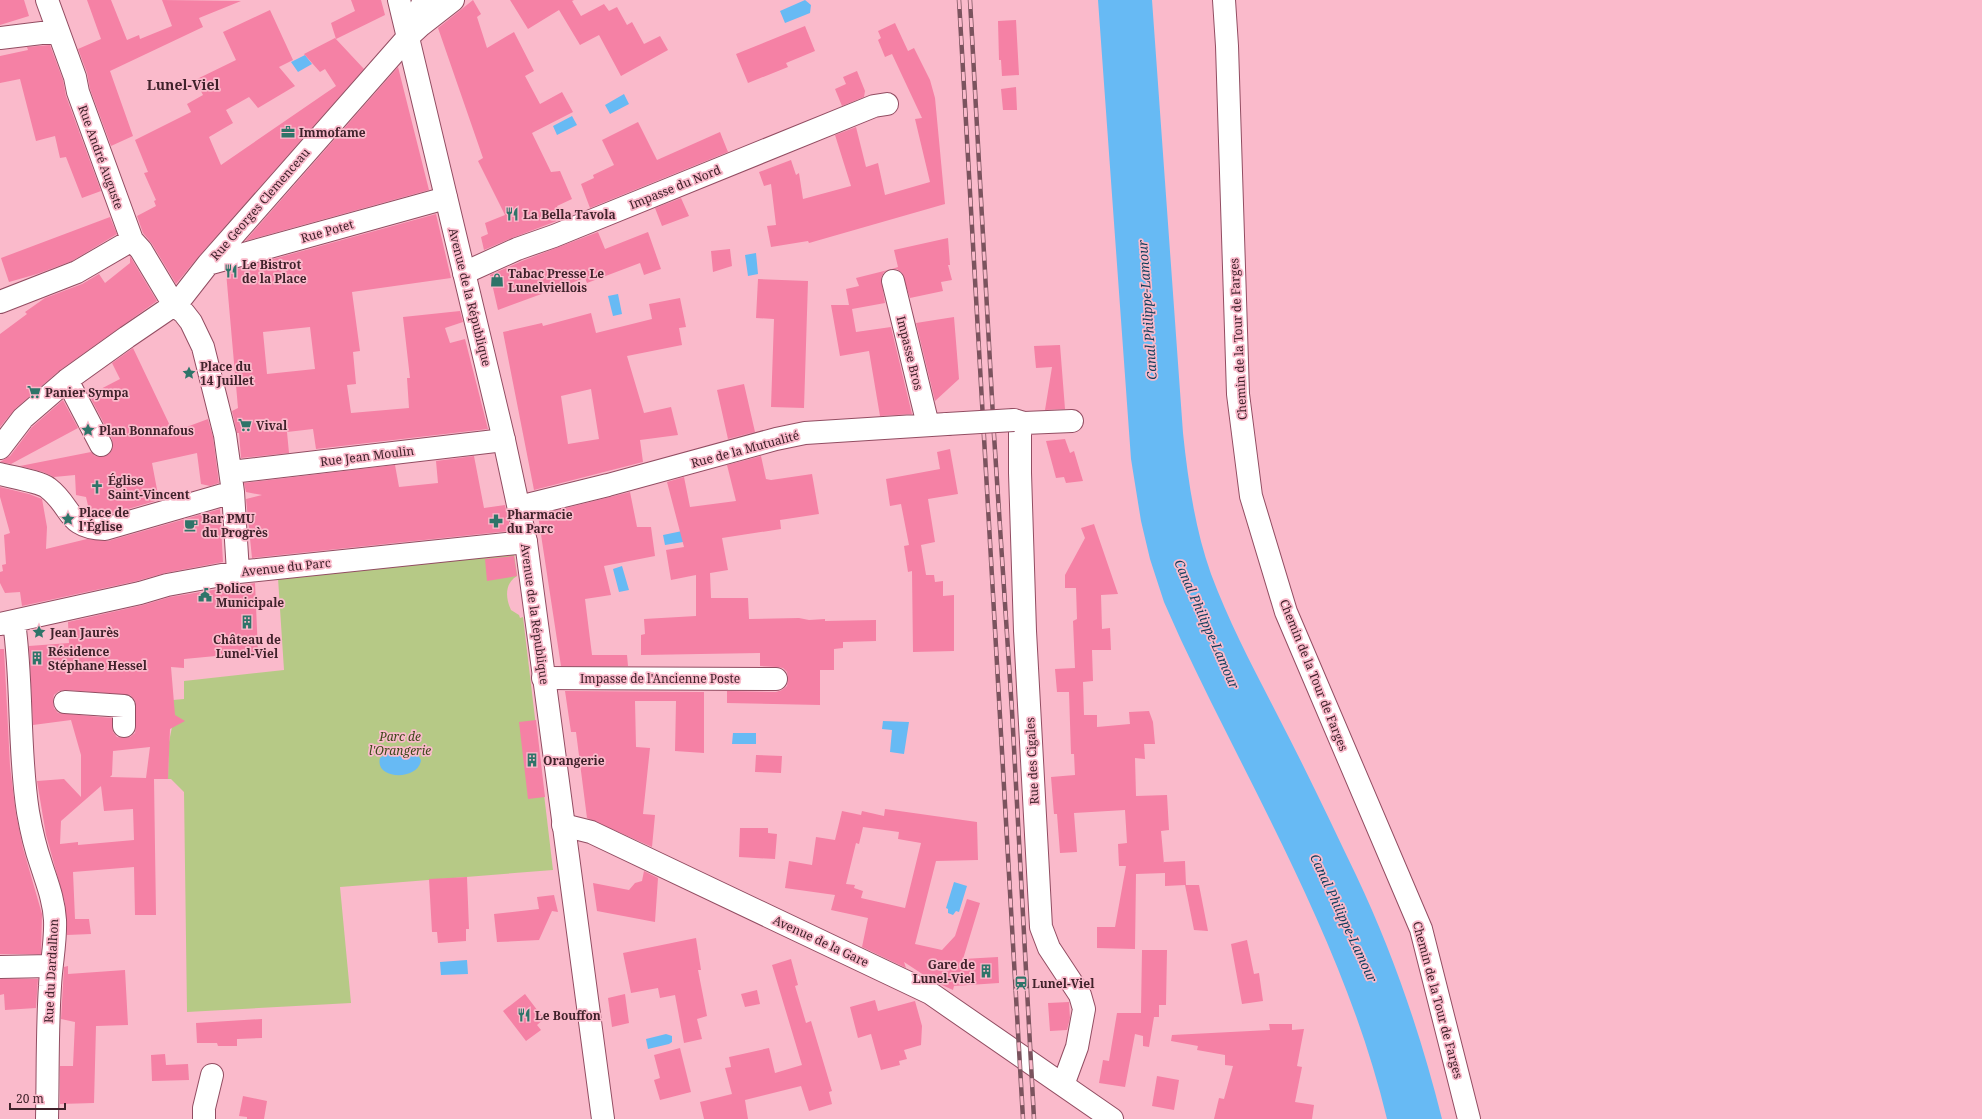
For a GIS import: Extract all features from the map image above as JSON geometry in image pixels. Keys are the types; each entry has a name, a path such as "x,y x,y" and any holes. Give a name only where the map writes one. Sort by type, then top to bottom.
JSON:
{"street":[{"name":"Rue André Auguste","path":"47,0 108,176 132,240 141,250 174,306"},
{"name":"Avenue de la République","path":"400,0 504,440 526,542 603,1119"},
{"path":"408,37 424,0"},
{"path":"408,37 421,25 454,0"},
{"name":"Chemin de la Tour de Farges","path":"1224,0 1238,394 1251,496 1286,612 1421,929 1469,1119"},
{"path":"0,38 58,31"},
{"name":"Rue Georges Clemenceau","path":"208,264 408,37"},
{"name":"Impasse du Nord","path":"464,273 517,248 568,230 866,109 887,104"},
{"name":"Rue Potet","path":"208,264 446,198"},
{"path":"0,302 77,272 132,240"},
{"path":"0,448 23,418 67,380 127,336 174,306 208,264"},
{"name":"Impasse Bros","path":"892,281 938,424"},
{"path":"174,306 184,313 191,322 203,347 225,435 232,482 238,572"},
{"path":"67,380 101,445"},
{"name":"Rue de la Mutualité","path":"519,507 623,481 776,439 805,433 938,424 1072,421"},
{"name":"Rue des Cigales","path":"1019,422 1026,639 1041,927 1049,948 1080,995 1084,1009 1076,1047 1063,1085"},
{"name":"Rue Jean Moulin","path":"0,474 46,487 57,496 71,518 92,529 105,529 232,482 504,440"},
{"name":"Avenue du Parc","path":"7,623 140,593 167,585 238,572 526,542"},
{"name":"Rue du Dardalhon","path":"7,623 20,684 20,714 24,779 31,829 51,893 55,919 55,943 51,966 47,1119"},
{"name":"Impasse de l'Ancienne Poste","path":"544,678 776,679"},
{"path":"65,702 124,706 124,726"},
{"name":"Avenue de la Gare","path":"563,825 591,832 930,993 1112,1119"},
{"path":"0,967 51,966"},
{"path":"204,1119 204,1108 212,1075"}],"green space":[{"name":"Parc de l'Orangerie","path":"514,553 517,576 510,582 507,595 511,610 519,615 520,618 523,617 553,870 340,887 351,1003 187,1012 184,792 171,779 168,779 169,742 174,717 173,700 184,699 184,681 284,670 278,578"}],"water":[{"path":"805,0 811,5 810,13 785,23 780,11"},
{"name":"Canal Philippe-Lamour","path":"1098,0 1152,0 1183,433 1187,469 1196,522 1205,557 1218,593 1235,630 1319,798 1356,875 1382,934 1415,1025 1442,1119 1387,1119 1369,1056 1348,994 1323,934 1268,815 1181,640 1164,602 1150,559 1141,521 1131,459"},
{"path":"305,55 312,64 298,72 291,62"},
{"path":"624,94 629,104 610,114 605,105"},
{"path":"572,116 577,125 557,135 553,126"},
{"path":"756,253 758,274 748,276 745,255"},
{"path":"618,294 622,314 613,316 608,296"},
{"path":"687,530 689,541 665,545 663,535"},
{"path":"622,566 629,590 619,592 613,569"},
{"path":"883,721 909,722 904,754 890,752 892,730 882,729"},
{"path":"733,733 756,733 756,744 732,744"},
{"path":"398,750 415,753 419,757 421,760 418,767 413,772 398,775 390,774 384,771 380,765 380,758 387,753"},
{"path":"954,882 967,886 959,912 956,911 953,915 948,913 948,909 946,908"},
{"path":"467,960 468,974 441,975 440,962"},
{"path":"666,1034 672,1036 672,1042 648,1049 646,1039"}],"building":[{"path":"0,0 24,0 29,16 0,25"},
{"path":"87,0 111,0 127,40 139,35 140,39 172,26 162,0 241,1 199,18 203,27 110,71 133,136 111,146 90,89 87,73 78,49 101,39"},
{"path":"351,0 381,0 385,15 336,39 331,23 355,11"},
{"path":"473,0 481,14 477,17 487,48 514,32 534,71 525,76 540,104 562,92 573,112 532,133 551,172 560,171 572,199 557,206 562,219 484,250 481,237 488,234 485,223 505,215 478,161 483,158 438,28"},
{"path":"510,0 574,0 572,1 581,16 604,4 609,11 617,7 627,25 632,22 644,44 660,36 668,50 621,76 599,35 580,45 559,10 528,29"},
{"path":"270,10 293,60 279,67 295,86 258,108 249,97 226,110 233,123 209,137 221,165 336,86 325,69 320,72 304,54 335,38 364,69 176,284 152,244 143,233 137,216 156,206 154,201 156,200 144,173 148,172 135,140 191,112 187,104 203,95 195,80 236,60 223,32"},
{"path":"1016,20 1019,75 1002,76 1001,60 999,60 998,21"},
{"path":"895,23 908,51 914,48 930,80 935,98 945,204 809,243 808,241 771,247 767,226 776,225 771,184 764,186 759,172 791,160 796,175 799,173 803,199 851,186 835,135 856,127 866,167 878,163 885,195 930,182 915,119 922,118 892,54 885,57 878,40 881,38 878,31"},
{"path":"805,26 815,51 786,63 788,67 748,83 736,54"},
{"path":"50,45 63,80 66,96 101,191 82,198 66,157 60,158 55,136 36,141 20,79 0,83 0,56 28,50 27,47"},
{"path":"398,67 429,190 245,241"},
{"path":"857,71 865,91 864,97 842,106 835,89 846,84 843,77"},
{"path":"1016,87 1017,110 1003,110 1001,89"},
{"path":"638,122 657,160 720,132 728,152 590,208 581,184 594,178 593,175 614,165 602,140"},
{"path":"681,198 689,216 662,226 655,208"},
{"path":"436,214 451,278 352,292 360,351 353,352 356,384 347,385 351,413 409,408 407,378 410,378 403,317 460,311 463,322 445,328 450,343 465,339 488,429 316,449 313,429 287,432 289,453 241,458 239,433 237,433 232,411 238,408 226,272","holes":["310,327 315,369 267,374 263,332"]},
{"path":"110,217 117,234 72,261 37,274 9,282 1,258"},
{"path":"598,232 605,249 648,232 661,269 644,275 640,263 587,283 585,278 498,310 490,275"},
{"path":"948,238 950,265 948,265 952,280 941,282 943,291 910,298 902,273 897,269 892,269 898,267 894,250"},
{"path":"730,249 732,266 713,272 711,251"},
{"path":"130,256 157,301 59,371 15,409 0,427 0,334 27,314 25,312 45,298 82,284 99,274 105,283 130,263"},
{"path":"888,270 884,272 881,278 885,303 852,309 856,332 891,327 912,414 880,416 869,351 840,356 831,305 849,305 846,289 859,286 856,278"},
{"path":"758,279 808,281 804,408 771,407 774,319 756,318"},
{"path":"680,298 686,327 679,328 682,345 627,356 644,413 671,407 678,435 640,440 643,462 534,490 503,332 542,323 543,326 591,313 596,333 652,319 649,304","holes":["591,389 599,439 568,444 561,396"]},
{"path":"954,317 959,379 935,401 916,323"},
{"path":"1060,345 1065,409 1045,410 1052,367 1036,368 1034,346"},
{"path":"133,348 173,432 208,419 213,437 219,483 210,486 201,484 197,453 152,463 159,500 104,516 90,514 86,497 76,495 75,475 54,477 43,472 20,466 91,452 95,456 101,457 106,456 111,452 113,446 112,439 89,395 120,379 112,363"},
{"path":"744,384 755,432 728,439 717,390"},
{"path":"63,400 78,428 11,464 0,462 10,456 32,427"},
{"path":"1065,439 1070,453 1074,451 1083,481 1066,483 1064,477 1056,478 1046,441"},
{"path":"950,449 958,494 928,499 935,542 921,545 926,575 934,575 935,582 943,581 943,596 954,595 954,651 913,652 912,571 908,572 904,546 909,545 901,504 890,506 886,479 940,469 937,452"},
{"path":"474,456 484,508 505,505 511,531 252,558 246,499 262,495 246,492 244,483 395,465 399,487 438,483 436,461"},
{"path":"761,456 766,479 771,480 812,474 819,514 780,520 781,529 722,538 728,570 710,573 711,598 748,598 749,619 799,618 809,620 825,619 825,621 876,620 876,641 843,642 843,648 834,649 834,670 820,670 820,705 727,703 727,691 776,692 787,686 787,672 783,668 760,666 760,653 641,655 641,635 645,634 644,619 696,616 696,575 671,580 666,550 684,547 667,482 684,477 690,507 736,501 727,465"},
{"path":"0,487 29,494 42,499 47,527 46,549 87,539 108,541 220,509 223,562 165,573 137,581 22,606 20,592 5,593 0,583 0,572 3,571 2,565 6,564 4,535 10,533 0,497"},
{"path":"630,492 637,527 651,527 655,556 604,566 611,595 585,599 592,655 627,655 628,666 561,666 538,515"},
{"path":"1094,524 1118,594 1101,595 1102,629 1110,628 1111,650 1092,650 1093,681 1083,682 1084,715 1097,715 1097,727 1130,724 1129,712 1149,711 1153,722 1155,744 1144,744 1145,759 1135,758 1136,796 1167,795 1169,830 1161,831 1164,864 1164,862 1185,861 1186,885 1199,885 1208,931 1194,930 1185,885 1165,886 1165,873 1136,874 1135,949 1097,948 1097,927 1115,927 1126,866 1119,866 1118,844 1127,843 1125,810 1074,813 1077,852 1060,853 1057,814 1054,814 1051,777 1075,775 1074,754 1071,754 1069,692 1057,692 1055,669 1075,668 1073,621 1077,619 1076,588 1065,588 1065,575 1085,538 1081,528"},
{"path":"514,556 517,576 487,581 485,559"},
{"path":"255,583 258,652 184,659 184,668 171,667 175,715 185,721 170,729 168,779 154,779 156,915 135,915 134,867 73,872 75,919 89,919 91,934 67,935 65,903 46,835 37,781 64,779 81,797 81,755 71,720 33,725 29,646 69,643 68,622 143,605 170,597","holes":["66,690 130,695 135,700 136,706 135,733 130,737 117,737 113,732 112,718 58,713 54,708 54,695 59,691","150,747 146,778 110,777 112,775 113,751","101,786 104,811 133,809 134,840 78,845 78,842 60,844 61,821"]},
{"path":"0,649 4,649 10,766 16,814 23,848 42,914 41,954 0,954"},
{"path":"565,691 704,692 704,753 675,751 676,701 635,701 636,747 650,748 643,814 655,815 652,847 587,818 576,732 571,732"},
{"name":"Orangerie","path":"536,720 545,797 528,799 519,722"},
{"path":"756,755 782,756 781,773 755,772"},
{"path":"885,809 977,822 978,860 936,861 915,944 942,950 955,936 967,899 980,903 963,959 998,957 999,983 954,986 953,990 933,981 904,962 906,968 862,947 868,918 831,910 835,895 785,888 789,861 812,865 816,837 835,840 842,811 861,815 862,811 884,816","holes":["863,827 899,832 898,839 921,843 905,908 861,898 863,891 854,888 855,885 846,884 856,843 859,844"]},
{"path":"740,828 768,828 768,833 777,834 775,859 739,857"},
{"path":"644,871 658,878 655,922 597,911 593,883 629,890 635,883 642,881"},
{"path":"467,877 469,929 466,929 466,941 438,943 437,932 432,932 429,879"},
{"path":"554,895 558,912 552,911 539,940 497,942 494,914 539,909 537,897"},
{"path":"696,938 701,970 698,970 707,1016 697,1019 702,1039 684,1043 675,995 660,998 658,988 631,993 623,953"},
{"path":"1247,940 1254,974 1259,973 1263,1001 1242,1004 1231,944"},
{"path":"1142,950 1167,950 1166,1005 1159,1005 1159,1017 1154,1017 1149,1047 1143,1046 1143,1036 1135,1034 1125,1087 1099,1083 1103,1060 1109,1061 1117,1013 1141,1013"},
{"path":"791,959 798,985 795,986 806,1023 811,1021 832,1091 829,1092 832,1104 809,1111 801,1086 745,1100 748,1119 704,1119 700,1102 732,1094 725,1068 731,1067 729,1057 769,1048 775,1073 802,1065 772,965"},
{"path":"68,966 68,974 125,970 128,1025 96,1026 94,1103 60,1104 60,1066 73,1066 75,1022 61,1019 64,967"},
{"path":"0,979 38,979 36,1008 5,1010 4,994 0,995"},
{"path":"757,990 760,1004 745,1007 741,994"},
{"name":"Le Bouffon","path":"525,994 544,1019 537,1025 541,1030 526,1041 503,1011"},
{"path":"625,994 629,1023 612,1027 608,998"},
{"path":"875,1000 878,1011 915,1001 922,1026 921,1045 904,1050 907,1059 899,1061 900,1065 881,1070 871,1034 858,1038 850,1007"},
{"path":"1069,1002 1070,1018 1067,1030 1050,1031 1048,1003"},
{"path":"262,1019 262,1038 237,1039 237,1046 218,1046 217,1043 197,1043 196,1023"},
{"path":"1269,1024 1292,1024 1292,1030 1304,1029 1297,1066 1302,1067 1295,1102 1314,1105 1312,1119 1214,1119 1219,1098 1224,1099 1233,1066 1225,1065 1225,1055 1197,1050 1198,1046 1171,1041 1172,1035 1270,1030"},
{"path":"680,1048 691,1092 660,1100 654,1080 660,1078 654,1055"},
{"path":"165,1054 166,1065 188,1064 189,1080 152,1081 151,1055"},
{"path":"1157,1076 1179,1080 1174,1110 1152,1106"},
{"path":"243,1096 267,1101 264,1119 247,1119 247,1117 239,1116"}],"railway":[{"path":"959,0 1023,1119"},
{"path":"970,0 994,435 1012,711 1034,1119"}],"place":[{"name":"Immofame","path":"288,132"},
{"name":"La Bella Tavola","path":"512,214"},
{"name":"Le Bistrot de la Place","path":"231,271"},
{"name":"Tabac Presse Le Lunelviellois","path":"497,280"},
{"name":"Place du 14 Juillet","path":"189,373"},
{"name":"Panier Sympa","path":"34,392"},
{"name":"Vival","path":"245,425"},
{"name":"Plan Bonnafous","path":"88,430"},
{"name":"Église Saint-Vincent","path":"97,487"},
{"name":"Place de l'Église","path":"68,519"},
{"name":"Pharmacie du Parc","path":"496,521"},
{"name":"Bar PMU du Progrès","path":"191,525"},
{"name":"Police Municipale","path":"205,595"},
{"name":"Château de Lunel-Viel","path":"247,622"},
{"name":"Jean Jaurès","path":"39,632"},
{"name":"Résidence Stéphane Hessel","path":"37,658"},
{"name":"Orangerie","path":"532,760"},
{"name":"Gare de Lunel-Viel","path":"986,971"},
{"name":"Lunel-Viel","path":"1021,983"},
{"name":"Le Bouffon","path":"524,1015"}],"district":[{"name":"Lunel-Viel","path":"183,84"}]}
